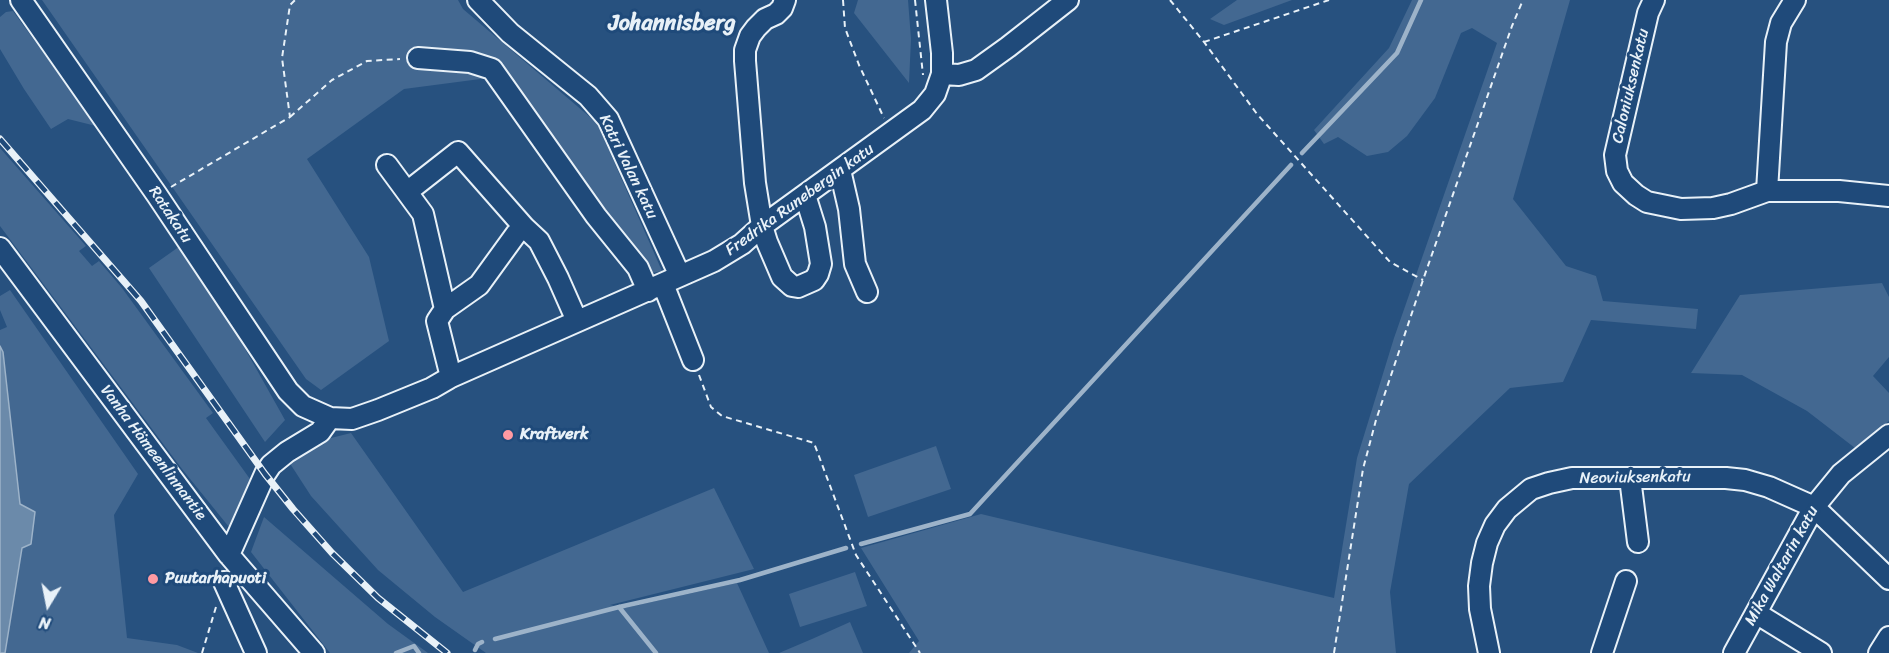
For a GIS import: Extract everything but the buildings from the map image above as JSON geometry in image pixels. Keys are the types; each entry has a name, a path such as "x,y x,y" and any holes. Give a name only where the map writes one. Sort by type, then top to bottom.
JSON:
{"street":[{"name":"Ratakatu","path":"21,0 157,195 288,391 303,406 330,418"},
{"name":"Katri Valan katu","path":"478,0 510,33 588,96 608,119 664,284"},
{"path":"785,0 782,8 776,14 765,19 756,28 745,50 755,183 762,226 782,277 792,286 798,287 814,280 821,264 815,227 805,195"},
{"path":"936,0 942,74 958,75 976,70 1008,47 1059,3"},
{"name":"Caloniuksenkatu","path":"1654,0 1648,13 1615,155 1617,171 1623,183 1647,202 1681,209 1713,208 1731,204 1767,190 1839,191 1889,196"},
{"path":"1767,190 1776,42 1786,2"},
{"path":"418,58 470,62 492,69 596,216 638,268 664,284 693,360"},
{"name":"Fredrika Runebergin katu","path":"330,418 352,419 432,388 451,377 714,261 741,244 762,226 922,110 934,94 942,74"},
{"path":"407,192 459,152 539,241 577,321"},
{"path":"387,165 423,214 445,309"},
{"path":"840,170 849,208 855,264 867,292"},
{"path":"451,377 437,321 445,309 479,285 516,234 524,227"},
{"name":"Vanha Hämeenlinnantie","path":"0,248 229,555 314,653"},
{"path":"229,555 271,465 287,452 320,432 330,418"},
{"name":"Mika Waltarin katu","path":"1734,653 1814,507 1841,474 1889,435"},
{"name":"Neoviuksenkatu","path":"1489,653 1480,609 1479,586 1486,543 1495,525 1517,498 1531,489 1572,478 1689,477 1745,480 1770,487 1814,507 1889,579"},
{"path":"1630,478 1638,542"},
{"path":"1602,653 1626,581"},
{"path":"224,582 256,653"},
{"path":"1756,613 1821,653"},
{"path":"1879,653 1889,637"}],"path":[{"path":"290,117 282,58 290,5 295,0"},
{"path":"843,0 845,28 859,65 891,133"},
{"path":"915,0 922,83"},
{"path":"1170,0 1257,114 1389,262 1423,280"},
{"path":"1204,42 1329,0"},
{"path":"1334,653 1363,469 1376,420 1423,280 1523,0"},
{"path":"157,195 290,117 332,80 366,61 418,58"},
{"path":"693,360 711,407 722,416 814,443 856,555 920,653"}],"shaded area":[{"path":"42,0 458,0 463,9 597,123 662,271 632,277 488,78 404,89 307,159 369,257 389,341 321,390 306,379"},
{"path":"858,0 908,0 911,39 909,83 854,13"},
{"path":"1237,0 1292,0 1224,25 1210,19"},
{"path":"1412,0 1570,0 1513,199 1566,266 1596,276 1603,301 1698,309 1696,329 1591,320 1563,382 1510,388 1409,484 1390,592 1396,653 909,653 919,641 861,548 981,514 1334,598 1357,458 1394,338 1497,43 1472,28 1461,33 1435,98 1407,136 1388,152 1367,156 1338,137 1324,144 1314,130 1389,48"},
{"path":"13,11 96,126 68,119 51,129 0,49 0,17 6,12"},
{"path":"0,148 86,246 79,251 92,266 99,261 122,288 213,413 206,418 250,479 229,527 182,469 0,226"},
{"path":"180,246 235,331 285,420 265,442 149,268"},
{"path":"1882,283 1889,297 1889,357 1873,376 1889,393 1889,421 1855,448 1807,411 1742,375 1691,373 1740,295"},
{"path":"10,290 138,474 114,515 127,638 177,645 198,653 5,653 22,548 31,544 20,504 3,352 0,346 0,330 7,327 0,310 0,296"},
{"path":"0,346 3,352 20,504 35,512 31,544 22,548 5,653 0,653"},
{"path":"351,433 463,592 714,488 754,569 610,605 625,608 737,583 769,653 486,653 435,617 378,570 311,496 289,462 319,441"},
{"path":"936,446 951,489 868,517 854,475"},
{"path":"264,517 388,624 428,653 330,653 251,552"},
{"path":"855,572 867,606 800,627 789,594"},
{"path":"850,622 863,653 779,653 812,639"}],"waterway":[{"path":"1302,153 1397,53 1421,0"},
{"path":"861,544 970,514 1291,165"},
{"path":"495,639 619,607 740,580 846,548"},
{"path":"619,607 656,653"},
{"path":"475,650 482,642"},
{"path":"396,653 414,646 419,653"}],"railway":[{"path":"0,139 141,301 265,474 293,509 332,553 378,598 447,653"}],"place":[{"name":"Kraftverk","path":"508,435"},
{"name":"Puutarhapuoti","path":"153,579"}],"district":[{"name":"Johannisberg","path":"672,24"}]}
